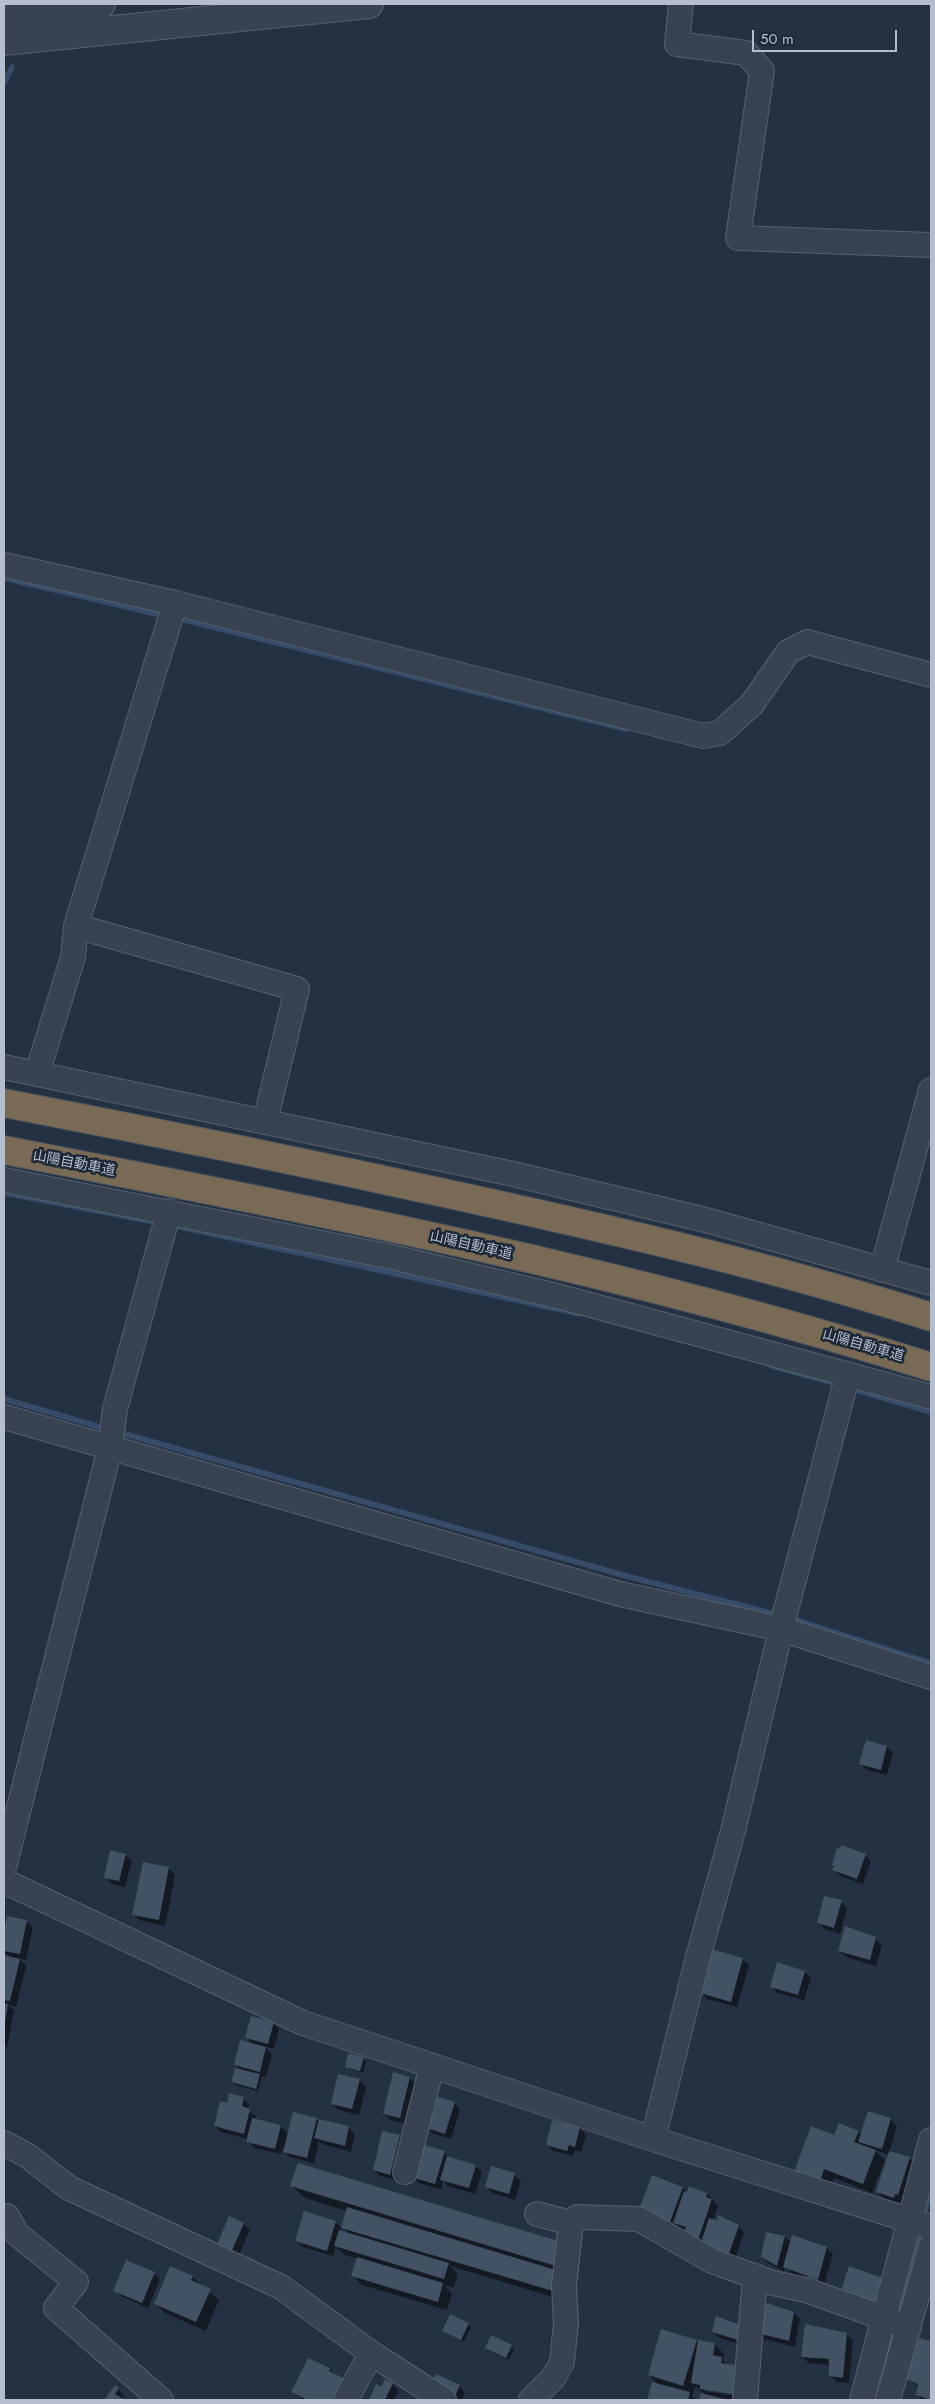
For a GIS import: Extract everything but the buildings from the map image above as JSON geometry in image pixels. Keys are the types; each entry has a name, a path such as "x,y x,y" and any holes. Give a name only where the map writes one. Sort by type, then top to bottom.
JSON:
{"highway":[{"path":"4,1104 344,1171 644,1237 879,1300 931,1317"},
{"name":"山陽自動車道","path":"4,1150 336,1216 609,1277 858,1343 931,1367"}],"street":[{"path":"4,14 101,4"},
{"path":"4,41 369,4"},
{"path":"681,4 677,44 746,53 762,71 738,238 931,245"},
{"path":"4,565 172,613 703,736 720,733 727,728 752,704 788,652 807,642 931,675"},
{"path":"37,1074 73,957 76,926 172,613"},
{"path":"76,926 297,989 265,1122"},
{"path":"4,1068 513,1174 706,1220 931,1284"},
{"path":"882,1270 931,1090"},
{"path":"4,1180 167,1220 392,1258 561,1297 846,1383 931,1397"},
{"path":"4,1867 111,1437 115,1409 167,1220"},
{"path":"653,2139 697,1961 733,1831 783,1621 846,1383"},
{"path":"4,1417 111,1437 620,1594 783,1621 931,1677"},
{"path":"4,1881 303,2022 924,2228"},
{"path":"405,2172 432,2066"},
{"path":"888,2400 924,2228 931,2140"},
{"path":"4,2143 28,2156 69,2188 281,2287 367,2359 444,2400"},
{"path":"537,2214 571,2223"},
{"path":"4,2216 8,2216 17,2234 76,2282 56,2308 161,2400"},
{"path":"531,2400 554,2377 562,2362 566,2323 564,2286 571,2223 577,2217 639,2220 712,2261 773,2283 806,2290 905,2321"},
{"path":"905,2321 888,2309 924,2228"},
{"path":"745,2400 755,2276"},
{"path":"862,2400 905,2321"},
{"path":"346,2400 367,2359"}],"waterway":[{"path":"4,83 12,67"},
{"path":"4,578 165,616"},
{"path":"176,618 626,729"},
{"path":"4,1193 160,1223"},
{"path":"171,1225 580,1314"},
{"path":"772,1366 841,1385"},
{"path":"849,1388 931,1412"},
{"path":"4,1399 107,1429"},
{"path":"118,1432 630,1577 779,1615"},
{"path":"790,1618 931,1663"},
{"path":"923,2219 931,2186"},
{"path":"897,2316 920,2228"},
{"path":"875,2400 894,2327"}]}
